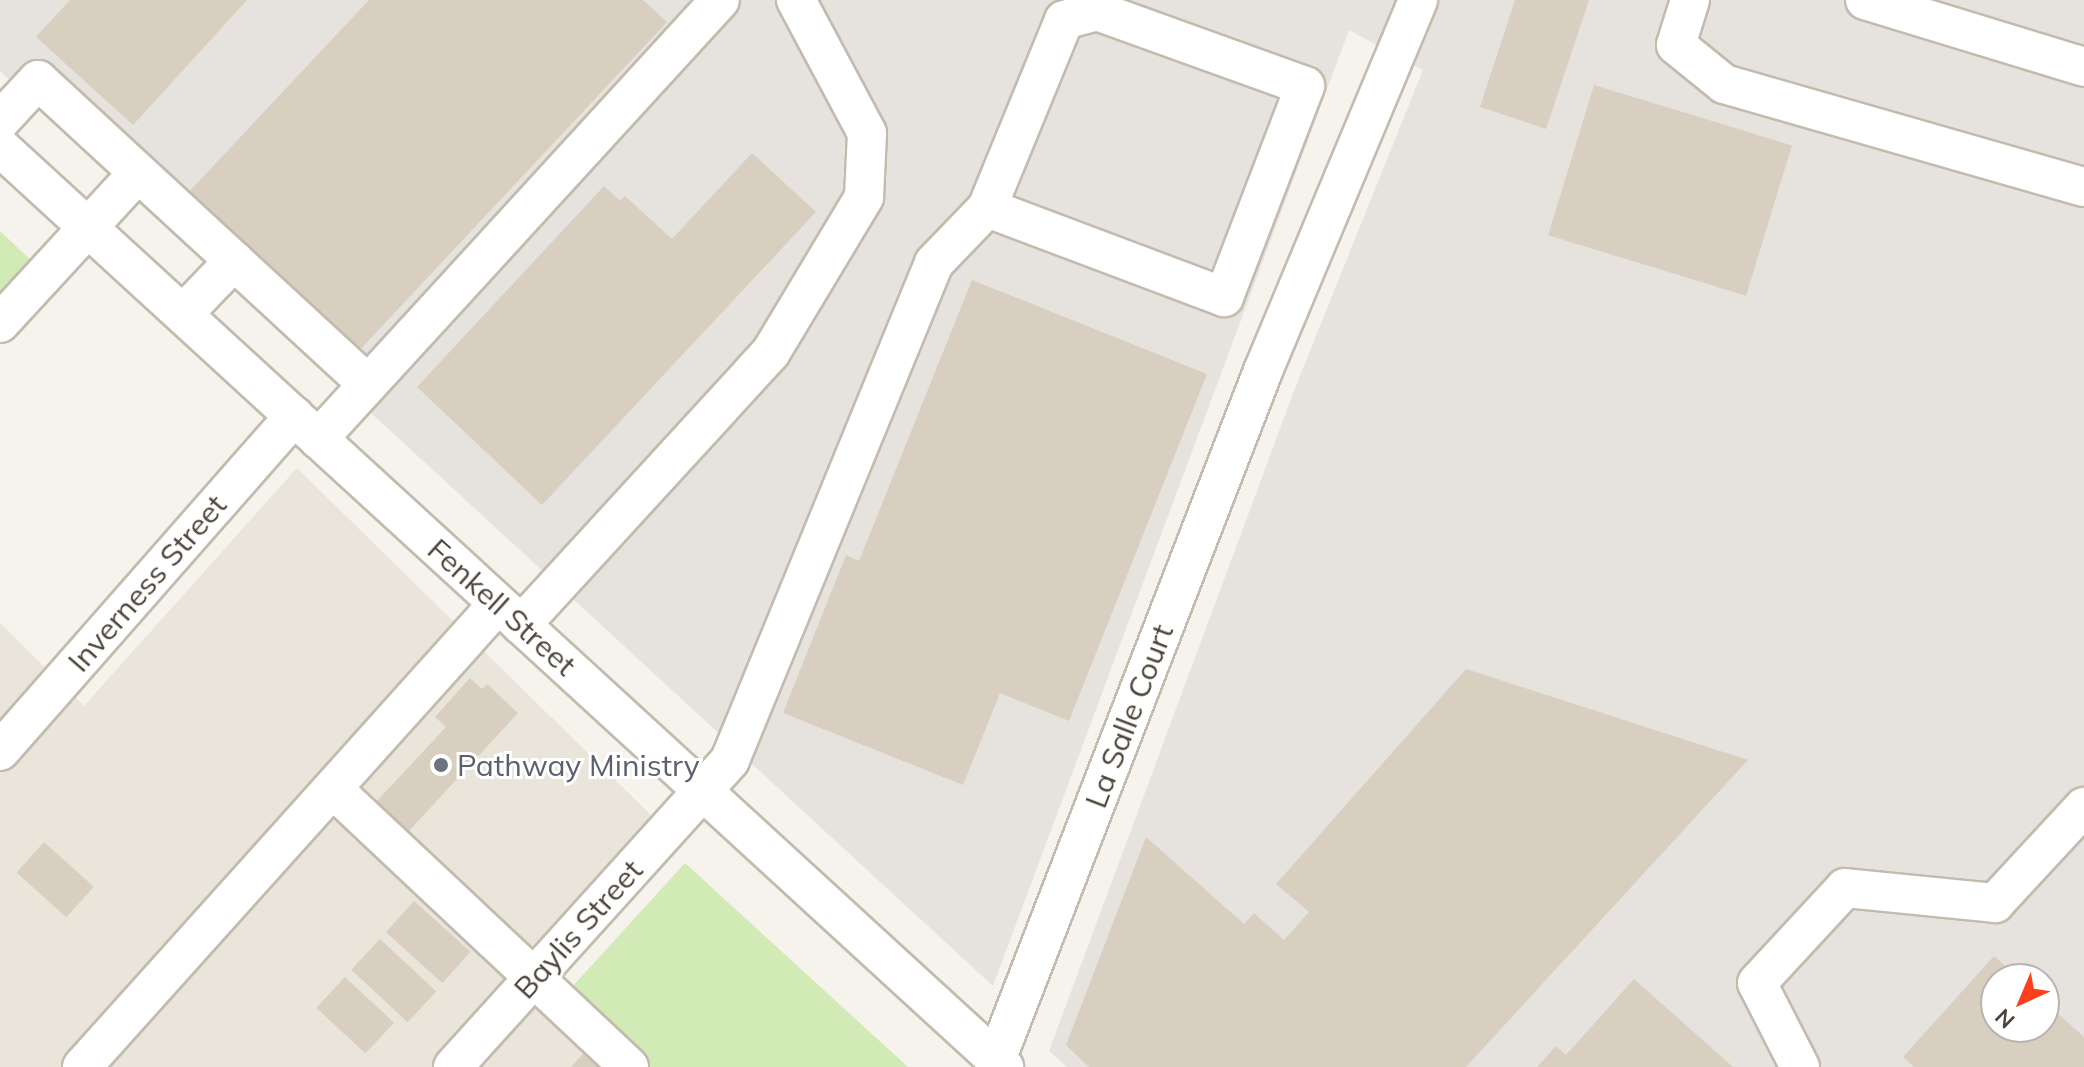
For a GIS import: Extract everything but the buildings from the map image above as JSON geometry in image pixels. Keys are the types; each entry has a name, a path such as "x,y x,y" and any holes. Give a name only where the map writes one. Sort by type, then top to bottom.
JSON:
{"street":[{"name":"Inverness Street","path":"0,751 306,428 367,384 720,0"},
{"path":"82,1067 333,789 771,352 864,197 867,133 796,0"},
{"name":"La Salle Court","path":"1000,1063 1263,371 1418,0"},
{"path":"1690,0 1676,45 1724,84 2084,187"},
{"path":"1865,0 2084,67"},
{"path":"1097,11 1305,86 1224,297 987,208 1064,20 1097,11"},
{"path":"0,121 38,80 367,384"},
{"name":"Fenkell Street","path":"0,147 1000,1063"},
{"path":"0,323 138,173"},
{"name":"Baylis Street","path":"453,1067 730,760 934,263 987,208"},
{"path":"183,314 234,261"},
{"path":"333,789 629,1067"},
{"path":"1800,1067 1757,983 1845,888 1995,903 2084,807"}],"shaded area":[{"path":"0,0 2084,0 2084,1067 1067,1067 1049,1051 1297,383 1423,70 1349,30 993,986 0,71"},
{"path":"297,468 653,817 526,958 640,1067 0,1067 0,623 84,706"}],"green space":[{"path":"0,231 35,264 0,303"},
{"path":"685,863 908,1067 640,1067 562,998"}],"place":[{"name":"Pathway Ministry","path":"441,765"}]}
